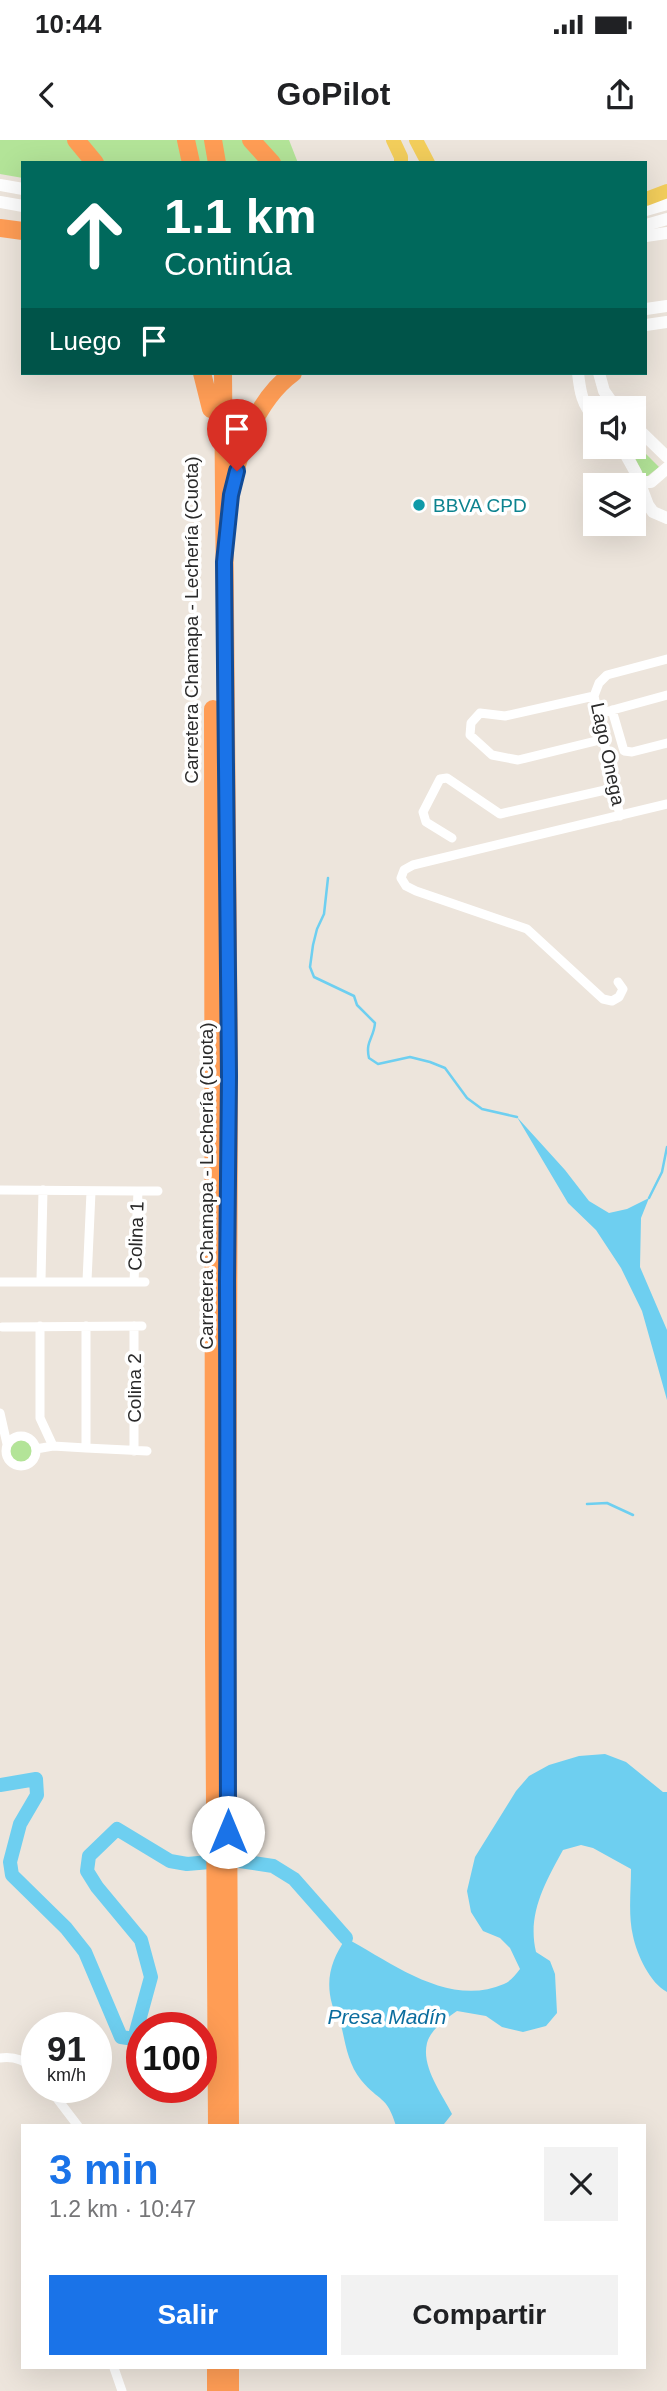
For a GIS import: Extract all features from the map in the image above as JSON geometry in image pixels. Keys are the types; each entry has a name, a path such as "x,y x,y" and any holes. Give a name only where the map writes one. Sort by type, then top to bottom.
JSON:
{"highway":[{"path":"76,140 93,161"},
{"path":"186,140 191,161"},
{"path":"194,140 198,161"},
{"path":"211,140 215,161"},
{"path":"251,140 270,161"},
{"path":"0,228 21,231"},
{"path":"202,375 211,409"},
{"name":"Carretera Chamapa - Lechería (Cuota)","path":"211,375 214,563 212,1067 221,1720 222,2009 217,2124"},
{"name":"Carretera Chamapa - Lechería (Cuota)","path":"221,1720 229,1076 223,375"},
{"path":"224,562 231,495 244,446 264,404 290,375"},
{"name":"Carretera Chamapa - Lechería (Cuota)","path":"222,2009 230,2124"},
{"path":"216,2369 216,2391"},
{"path":"230,2369 230,2391"}],"main road":[{"path":"393,140 401,161"},
{"path":"416,140 427,161"},
{"path":"647,199 667,191"}],"street":[{"path":"0,185 21,189"},
{"path":"0,202 21,206"},
{"path":"647,210 667,204"},
{"path":"647,225 667,219"},
{"path":"647,236 667,233"},
{"path":"647,309 667,306"},
{"path":"647,325 667,322"},
{"path":"579,375 583,398"},
{"path":"600,375 608,396"},
{"path":"646,437 667,457"},
{"path":"646,481 667,468"},
{"path":"646,490 648,505 653,512 667,518"},
{"name":"Lago Onega","path":"620,816 594,696 599,683 607,675 667,659"},
{"path":"598,714 667,695"},
{"path":"594,696 505,716 480,713 471,723 470,735 492,755 518,760 604,739"},
{"path":"612,710 624,751 632,752 667,743"},
{"path":"452,838 426,822 423,812 440,779 447,778 500,814 614,788"},
{"path":"618,982 623,989 619,997 612,1001 603,999 527,929 416,891 406,886 401,878 404,870 413,865 667,804"},
{"name":"Colina 1","path":"0,1190 158,1191"},
{"path":"41,1280 43,1191"},
{"name":"Colina 1","path":"134,1282 138,1191"},
{"path":"88,1281 90,1192"},
{"name":"Colina 1","path":"1,1279 145,1282"},
{"path":"40,1326 40,1419 53,1446"},
{"path":"86,1326 86,1448"},
{"name":"Colina 2","path":"2,1327 138,1326 134,1451"},
{"path":"0,1413 5,1452 8,1460 18,1466 33,1461 35,1446 46,1432"},
{"path":"4,1438 27,1437 35,1446"},
{"name":"Colina 2","path":"35,1446 147,1451"},
{"path":"0,2058 21,2059"},
{"path":"60,2103 76,2124"},
{"path":"114,2369 122,2391"}],"green space":[{"path":"0,140 289,140 297,161 21,161 21,178 0,174"},
{"path":"646,454 659,467 646,477 646,473 642,473 636,459 646,459"},
{"path":"23,1440 32,1444 36,1453 32,1462 23,1466 14,1462 10,1453 14,1444"}],"water":[{"path":"517,1117 589,1201 609,1213 627,1209 649,1198 641,1218 640,1267 667,1330 667,1400 642,1311 621,1268 596,1230 568,1203"},
{"name":"Presa Madín","path":"605,1754 626,1762 663,1792 667,1792 667,1992 650,1975 635,1943 631,1928 631,1869 593,1848 581,1845 563,1850 539,1899 534,1925 536,1952 550,1961 555,1974 557,2013 546,2026 523,2032 502,2027 486,2016 457,2011 432,2033 426,2052 430,2071 452,2114 444,2124 395,2124 386,2104 367,2087 354,2068 333,2007 330,1977 341,1946 346,1938 402,1970 442,1987 483,1990 508,1982 520,1969 510,1948 500,1938 483,1931 471,1912 467,1891 475,1857 516,1791 529,1776 549,1765 579,1756"}],"waterway":[{"path":"328,878 324,914 317,929 310,967 314,977 354,996 357,1005 375,1023 368,1047 369,1058 378,1064 410,1057 430,1062 445,1068 467,1098 482,1109 517,1117"},
{"path":"649,1198 662,1172 667,1147"},
{"path":"587,1504 607,1503 633,1515"},
{"path":"0,1785 36,1779 37,1795 20,1824 10,1862 12,1875 66,1928 85,1952 121,2037 134,2039 151,1977 141,1940 87,1871 89,1856 117,1829 170,1861 187,1864 233,1860 273,1866 294,1879 346,1938"}],"place":[{"name":"BBVA CPD","path":"419,505"}],"route":[{"path":"228,1832 229,1076 224,562 231,495 237,471"}]}
